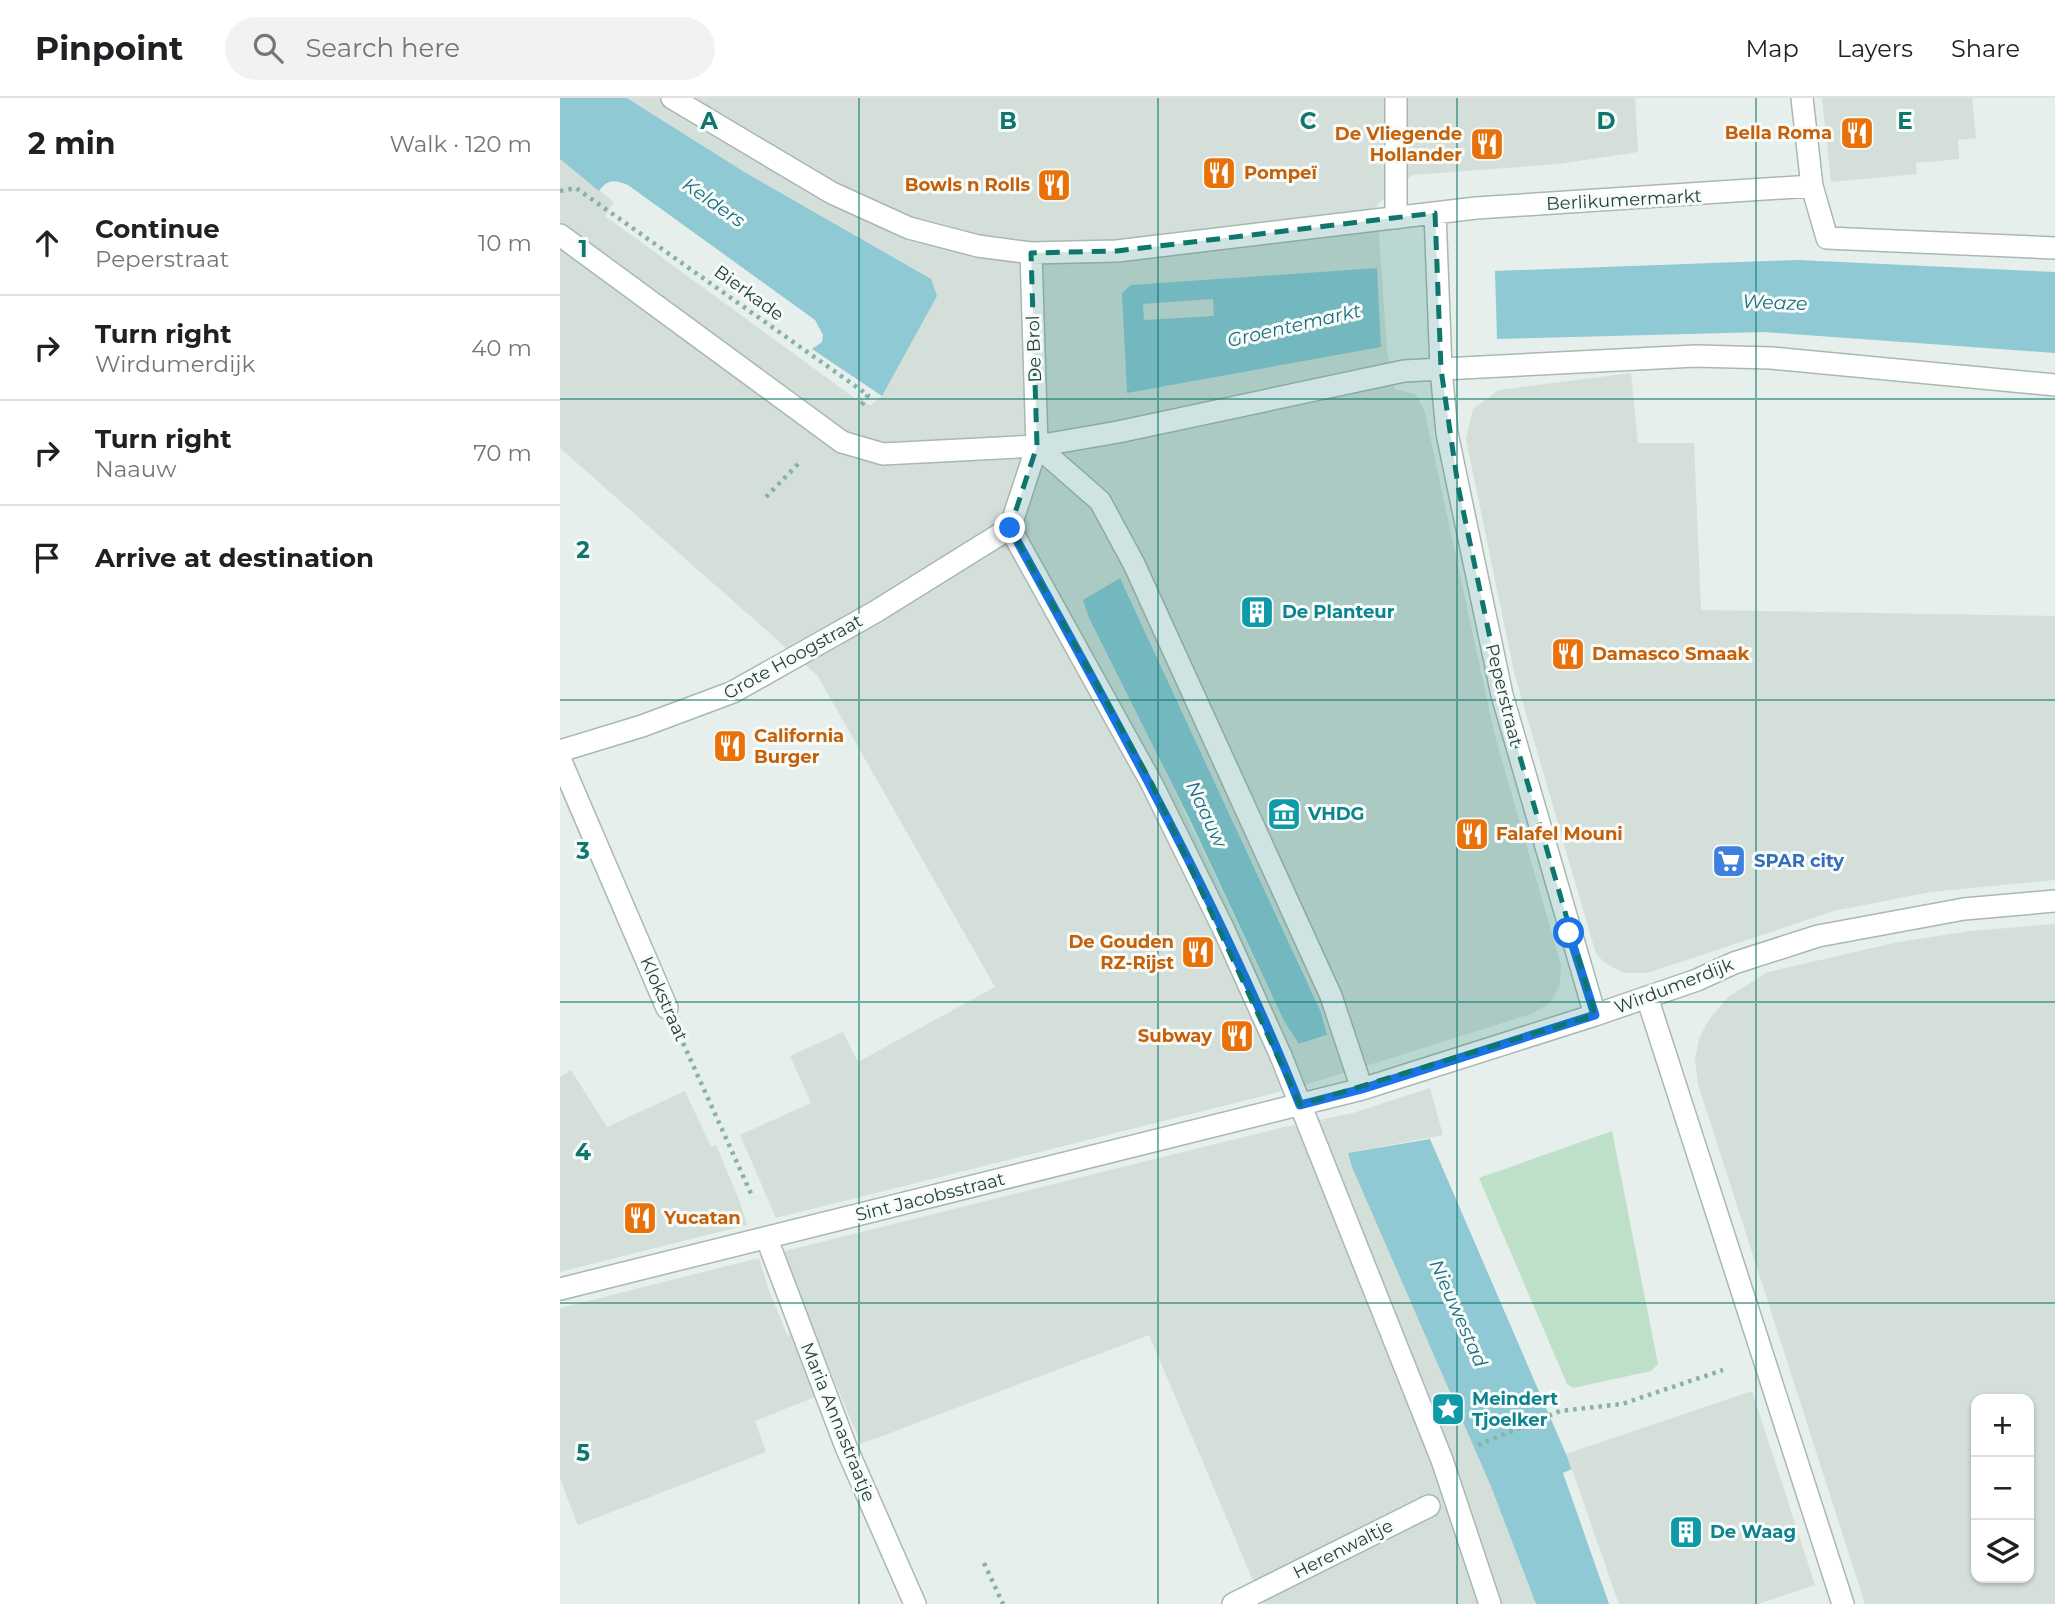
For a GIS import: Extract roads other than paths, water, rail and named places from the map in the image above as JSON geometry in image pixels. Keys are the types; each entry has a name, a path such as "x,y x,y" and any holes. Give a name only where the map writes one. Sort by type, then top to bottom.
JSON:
{"street":[{"path":"672,98 832,193 909,228 978,246 1031,253 1117,251 1435,213"},
{"path":"1395,218 1396,98"},
{"path":"1802,98 1812,186 1827,238 2055,248"},
{"name":"Berlikumermarkt","path":"1435,213 1812,186"},
{"name":"Peperstraat","path":"1435,213 1441,369 1447,433 1502,695 1595,1015"},
{"path":"560,235 842,442 883,454 1037,446 1118,432 1404,371 1696,356 1770,358 2055,386"},
{"name":"De Brol","path":"1031,253 1037,446"},
{"path":"1037,446 1010,528 1152,784 1224,930 1318,1149 1453,1493 1490,1604"},
{"path":"1037,446 1100,501 1134,564 1331,996 1362,1089"},
{"name":"Grote Hoogstraat","path":"560,751 642,726 733,692 875,612 1010,528"},
{"name":"Klokstraat","path":"560,759 667,1008"},
{"name":"Wirdumerdijk","path":"1300,1105 1362,1089 1595,1015 1734,963 1818,936 1964,909 2055,901"},
{"path":"1647,997 1843,1604"},
{"name":"Sint Jacobsstraat","path":"560,1289 1300,1105"},
{"name":"Maria Annastraatje","path":"767,1239 846,1447 915,1604"},
{"name":"Herenwaltje","path":"1233,1604 1453,1493"}],"water":[{"name":"Kelders","path":"560,98 627,98 746,173 931,279 937,296 882,396 812,349 822,342 823,335 815,320 628,185 612,181 599,191 560,159"},
{"name":"Weaze","path":"1797,260 2055,272 2055,353 1764,332 1497,339 1495,271"},
{"name":"Groentemarkt","path":"1377,268 1381,347 1127,393 1122,293 1131,285","holes":["1213,299 1214,316 1144,320 1143,304"]},
{"name":"Naauw","path":"1120,578 1321,1012 1327,1035 1299,1044 1284,1021 1192,824 1089,618 1083,600"},
{"name":"Nieuwestad","path":"1430,1139 1566,1454 1619,1604 1536,1604 1490,1484 1348,1153"}],"place":[{"name":"Bella Roma","path":"1857,133"},
{"name":"De Vliegende Hollander","path":"1487,144"},
{"name":"Pompeï","path":"1219,173"},
{"name":"Bowls n Rolls","path":"1054,185"},
{"name":"De Planteur","path":"1257,612"},
{"name":"Damasco Smaak","path":"1568,654"},
{"name":"California Burger","path":"730,746"},
{"name":"VHDG","path":"1284,814"},
{"name":"Falafel Mouni","path":"1472,834"},
{"name":"SPAR city","path":"1729,861"},
{"name":"De Gouden RZ-Rijst","path":"1198,952"},
{"name":"Subway","path":"1237,1036"},
{"name":"Yucatan","path":"640,1218"},
{"name":"Meindert Tjoelker","path":"1448,1409"},
{"name":"De Waag","path":"1686,1532"}]}
